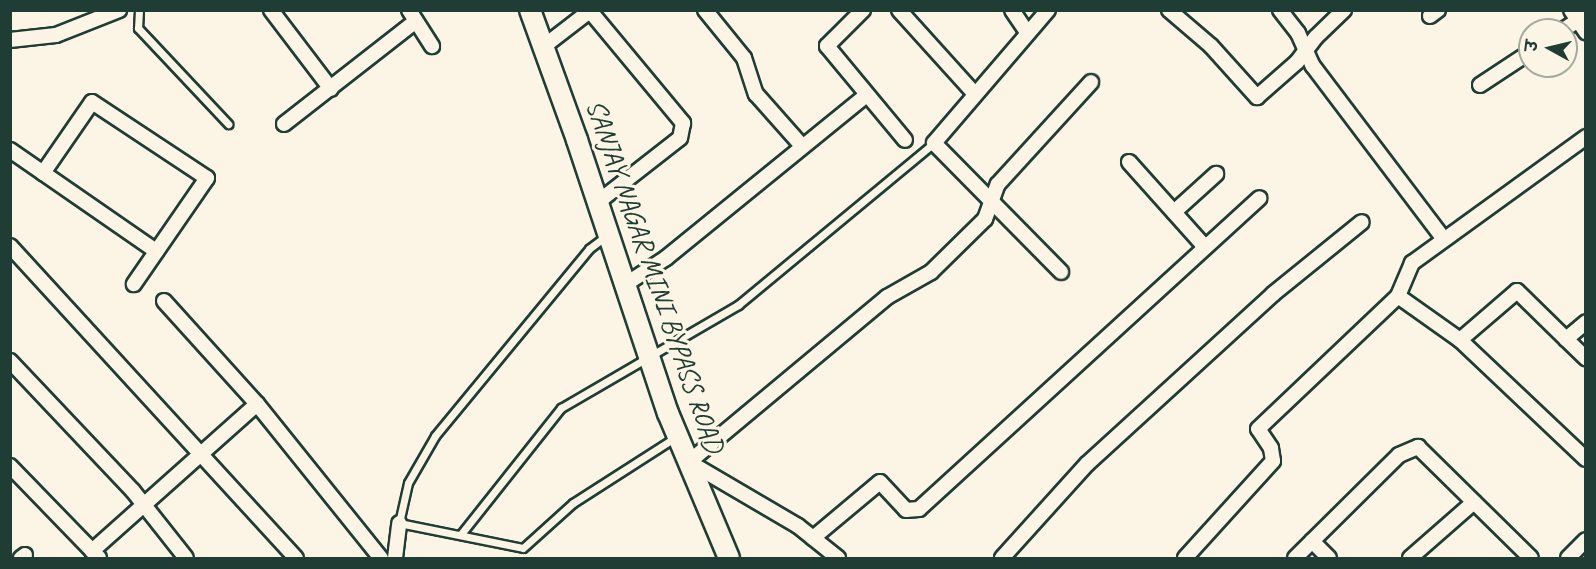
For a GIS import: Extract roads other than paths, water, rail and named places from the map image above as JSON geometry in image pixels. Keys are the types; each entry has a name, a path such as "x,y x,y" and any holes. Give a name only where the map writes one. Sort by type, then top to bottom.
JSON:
{"street":[{"path":"10,40 56,35 119,10"},
{"path":"271,10 331,89"},
{"name":"SANJAY NAGAR MINI BYPASS ROAD","path":"530,10 678,436 727,558"},
{"path":"705,10 744,58 756,94 802,146"},
{"path":"863,10 827,46 865,96 904,140"},
{"path":"899,10 974,93"},
{"path":"1012,10 1027,32"},
{"path":"1048,10 974,93 934,143 1061,272"},
{"path":"1169,10 1211,46 1257,97 1297,62 1305,50 1344,10"},
{"path":"1280,10 1298,33 1305,50 1444,239"},
{"path":"543,47 591,11 682,123 681,138 598,202"},
{"path":"284,124 331,89 412,16 432,46"},
{"path":"1480,85 1518,60"},
{"path":"838,558 813,538 689,462 888,297 931,272 985,219 998,184 1091,82"},
{"path":"626,284 666,258 865,96"},
{"path":"43,172 92,102 207,178 134,284"},
{"path":"1185,558 1273,461 1271,448 1258,429 1398,296 1412,263 1586,137"},
{"path":"10,150 156,251"},
{"path":"1129,162 1205,247"},
{"path":"1174,212 1216,174"},
{"path":"813,538 880,482 906,510 919,509 1258,198"},
{"path":"1002,558 1087,464 1273,294 1362,222"},
{"path":"10,246 296,558"},
{"path":"1460,340 1517,291 1586,358"},
{"path":"1398,296 1460,340 1586,459"},
{"path":"164,301 257,404 381,558"},
{"path":"1566,339 1586,322"},
{"path":"10,361 144,506 186,558"},
{"path":"10,466 96,555 144,506 257,404"},
{"path":"1295,558 1399,455 1418,447 1526,557"},
{"path":"1410,558 1474,502"},
{"path":"395,558 399,523"},
{"path":"1568,558 1586,540"},
{"path":"1312,541 1329,558"}],"lane":[{"path":"139,10 138,28 228,124"},
{"path":"461,534 561,408 738,305 934,143"},
{"path":"609,234 589,249 435,436 408,483 399,523 523,548 573,503 678,436"}]}
